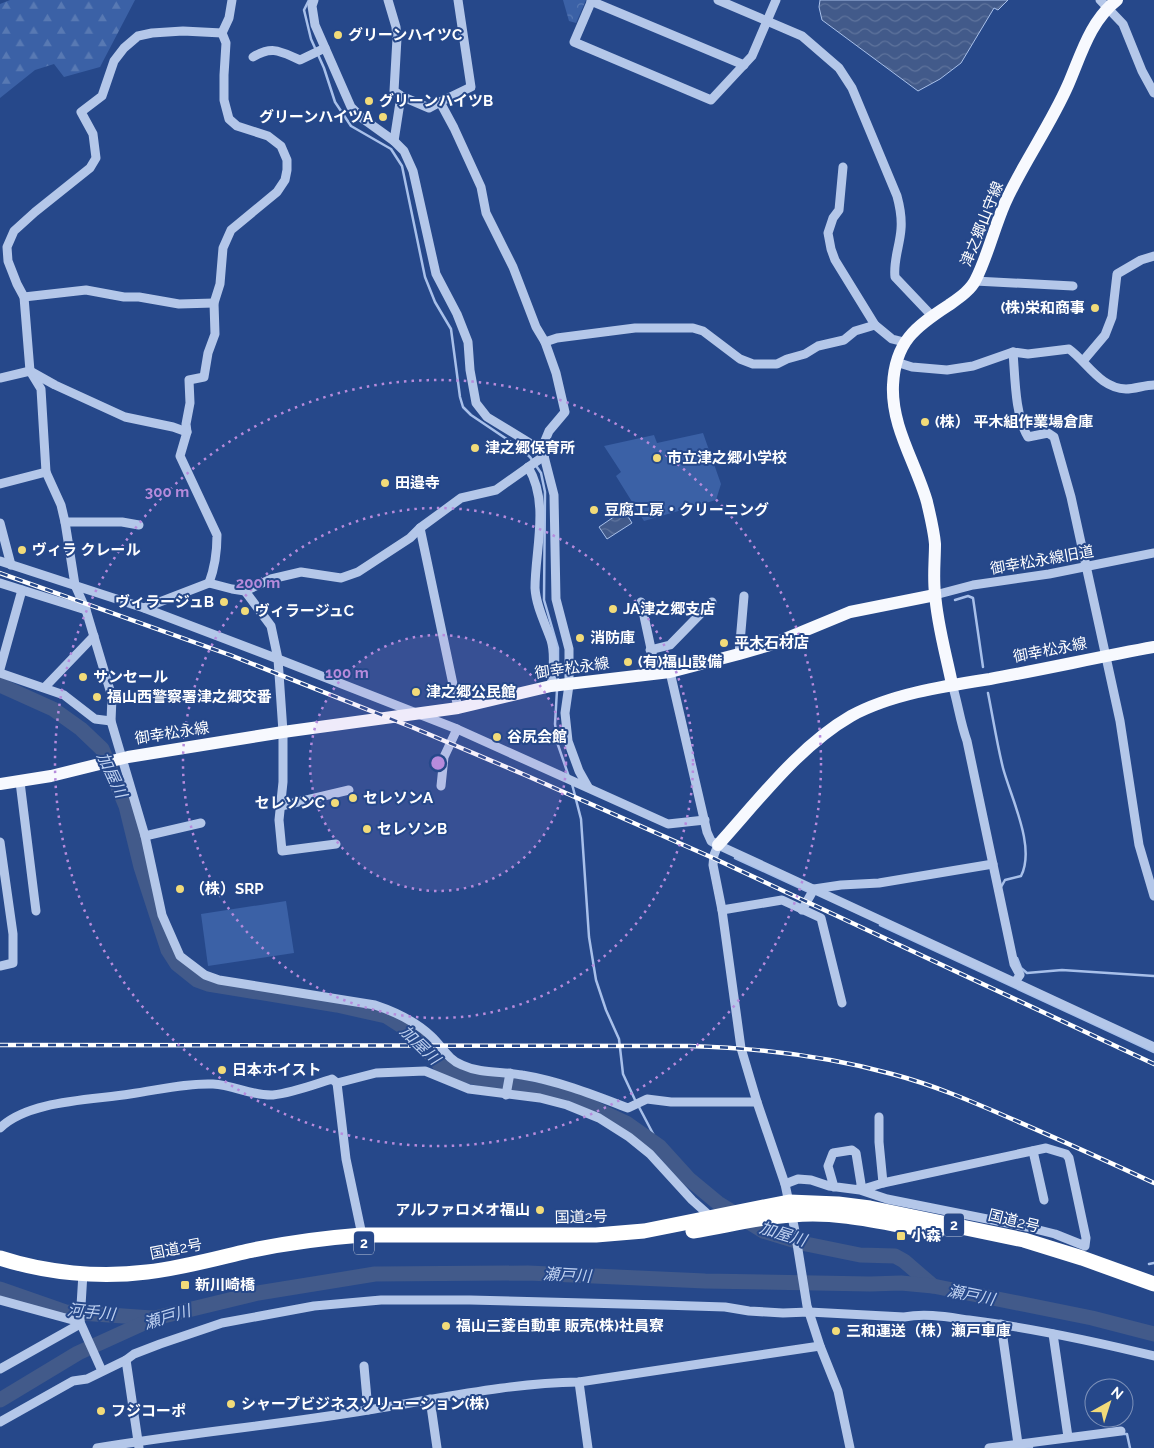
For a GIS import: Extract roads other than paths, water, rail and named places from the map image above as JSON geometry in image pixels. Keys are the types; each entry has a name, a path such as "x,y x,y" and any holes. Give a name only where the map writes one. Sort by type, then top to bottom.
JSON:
{"highway":[{"name":"国道2号","path":"0,1258 40,1268 82,1284 111,1275 186,1266 277,1245 325,1238 362,1235 596,1235 644,1231 790,1208 838,1204 885,1205 1024,1240 1084,1252 1154,1284"},
{"name":"国道2号","path":"790,1208 986,1240 1067,1262 1154,1293"},
{"name":"国道2号","path":"0,1266 38,1276 82,1284 113,1284 187,1275 254,1259 326,1246 370,1243 597,1244 641,1240 721,1219"}],"main road":[{"name":"津之郷山守線","path":"935,595 933,563 935,542 926,502 898,427 894,406 893,386 896,362 904,342 914,330 964,295 975,281 1005,203 1068,86 1080,54 1108,2"},
{"name":"御幸松永線","path":"0,784 51,776 112,760 283,732 458,708 559,686 656,672 670,672 770,645 850,612 935,595"},
{"path":"935,595 952,684"},
{"name":"御幸松永線","path":"718,845 791,764 820,737 850,716 877,704 952,684 989,679 1154,647"}],"street":[{"path":"209,583 214,572 217,536 180,456 187,432 186,424 190,403 189,380 204,377 208,353 215,334 214,303 220,284 224,248 231,230 277,192 285,180 287,170 287,160 281,146 268,136 237,126 229,119 224,100 226,43 222,33 229,18 232,0"},
{"path":"314,0 312,6 315,25 351,107 404,151 413,171 436,274 457,314 468,342 470,370 476,403 487,416 533,445 544,456"},
{"path":"388,0 396,27 397,38 394,91 429,108 471,87 458,0"},
{"path":"744,65 591,0 574,42 712,100 744,65 752,56 776,0"},
{"path":"718,0 802,36 838,68 852,88 897,196 902,213 894,270 895,277 932,316"},
{"path":"1108,2 1123,24 1142,71 1154,93"},
{"path":"222,33 183,31 152,33 138,36 124,48 114,61 102,96 81,112 93,134 96,158 90,168 14,231 7,247 16,284 24,297 30,370 41,389 46,472 61,505 75,586 86,610 112,697 112,760 145,836 162,915 176,950 180,956 205,975 219,980 375,1005 395,1011 431,1036 452,1060 462,1066 481,1071 556,1083 590,1093 628,1108 647,1098 671,1102 756,1102"},
{"path":"253,57 270,50 284,53 300,60 325,48"},
{"path":"394,141 401,96"},
{"path":"440,102 481,187 486,213 513,268 536,327 545,342 556,373 565,412 549,430 544,443 544,456 554,495 556,599 568,649 559,686"},
{"path":"843,167 839,210 832,218 828,234 830,249 875,325 892,339 904,342"},
{"path":"1083,361 1105,334 1112,317 1117,274 1153,254"},
{"path":"975,281 1073,286"},
{"path":"24,297 86,290 179,304 214,303"},
{"path":"545,342 557,338 635,328 693,328 703,331 740,359 752,364 777,364 805,354 818,346 844,340 855,331 875,325"},
{"path":"896,362 912,367 947,370 973,366 1012,352 1028,354 1069,349 1110,385 1126,388 1154,385"},
{"path":"1012,352 1016,399 1024,431 1028,437 1048,433 1054,437 1072,497 1120,721 1139,845 1154,896"},
{"path":"0,378 30,370 55,385 125,416 187,432"},
{"path":"144,608 209,583 232,590 245,591 271,579 301,572 342,578 358,572 410,538 420,528 461,498 496,490 544,456"},
{"path":"528,467 536,479 538,494 539,537 535,590 543,623 552,642 565,713 568,741 579,771 588,787"},
{"path":"0,484 46,472"},
{"path":"65,522 122,522 139,525"},
{"path":"0,523 11,566"},
{"path":"420,528 458,708"},
{"path":"539,537 554,536"},
{"name":"御幸松永線旧道","path":"935,595 973,585 1086,567 1154,553"},
{"path":"0,561 144,608 278,659 457,730 668,824 704,820"},
{"path":"0,583 86,610"},
{"path":"0,668 22,590"},
{"path":"245,591 271,626 278,659 283,732 284,782 279,820 282,851 336,844"},
{"path":"739,654 744,596"},
{"path":"641,602 656,672"},
{"path":"650,650 670,645 712,602"},
{"path":"45,687 94,636"},
{"path":"670,672 704,820 711,841 812,892 1015,982 1154,1047"},
{"path":"0,673 64,695 95,719 111,721"},
{"path":"952,684 956,696 960,723 967,741 1014,964 1020,975 1015,982"},
{"path":"441,786 444,757 457,730"},
{"path":"20,782 36,911"},
{"path":"281,806 349,790"},
{"path":"145,836 201,823"},
{"path":"0,842 13,934 13,963 0,966"},
{"path":"718,845 713,865 722,910 741,1048 756,1102 785,1184 808,1309 838,1391 850,1448"},
{"path":"802,910 812,892 841,884 879,883 993,864"},
{"path":"722,910 782,900 821,918 842,1002"},
{"path":"337,1083 376,1073 425,1070 469,1089 540,1098 567,1105 599,1118 629,1137 650,1154 692,1200 721,1219"},
{"path":"506,1093 510,1075"},
{"path":"0,1128 21,1115 55,1103 130,1094 175,1086 216,1084 258,1094 274,1095 332,1079 337,1083 346,1159 362,1235"},
{"path":"879,1117 882,1183"},
{"path":"785,1184 798,1179 811,1180 834,1187 860,1190 882,1183 1046,1148 1066,1154 1069,1158 1086,1238 1084,1252"},
{"path":"834,1187 828,1166 833,1153 852,1150 856,1153 861,1184 860,1190"},
{"path":"1033,1151 1044,1200"},
{"path":"860,1190 885,1205"},
{"path":"82,1284 80,1323 101,1369"},
{"path":"0,1300 80,1323"},
{"path":"0,1422 73,1381 86,1379 101,1369 126,1360 134,1354 222,1323 289,1310 381,1300 470,1300 716,1307 783,1313 808,1309 904,1317 920,1314 1001,1324 1064,1335 1154,1356"},
{"path":"0,1369 80,1323"},
{"path":"1001,1324 1018,1444"},
{"path":"1053,1334 1068,1437"},
{"path":"97,1448 139,1444 540,1383 578,1382 820,1346"},
{"path":"126,1360 139,1444"},
{"path":"364,1366 368,1410"},
{"path":"578,1382 588,1448"},
{"path":"430,1399 437,1448"},
{"path":"989,1448 1121,1430"}],"water":[{"path":"820,0 1008,0 998,10 994,8 961,63 940,79 918,91 822,20 819,7"},
{"path":"624,510 632,523 607,539 599,527"}],"waterway":[{"path":"309,0 304,10 311,39 324,68 335,102 351,126 391,149 402,166 425,277 435,302 451,329 463,407 471,415 520,448 530,457 541,473 545,492 544,600 558,648 558,682"},
{"path":"955,600 968,596 973,598 983,667"},
{"name":"加屋川","path":"0,685 53,709 81,729 102,749 126,806 141,867 168,950 177,964 197,980 208,984 337,1005 386,1016 411,1032 441,1066 458,1074 551,1093 579,1101 626,1123 660,1147 689,1179 718,1203 763,1231 806,1244 860,1255 895,1256 904,1261 933,1286"},
{"path":"557,690 555,724 558,745 569,777"},
{"path":"988,693 1003,768 1021,822 1026,851 1025,864 1021,876 1005,880 1001,887"},
{"path":"572,784 581,819 589,937 596,980 606,1010 619,1039 623,1074 636,1102"},
{"path":"735,858 809,892"},
{"path":"880,925 1154,1052"},
{"path":"1017,958 1021,968 1027,973 1062,970 1154,976"},
{"path":"639,1107 660,1147"},
{"path":"1149,1264 1154,1263"},
{"name":"瀬戸川","path":"0,1400 78,1353 155,1318 258,1293 375,1274 528,1273 705,1281 901,1283 933,1286 1092,1318 1154,1334"},
{"name":"河手川","path":"0,1289 66,1312 152,1318"},
{"path":"1122,1434 1127,1434 1130,1448"},
{"path":"1024,1448 1032,1447"}],"railway":[{"path":"0,573 230,655 414,728 525,775 713,858 1154,1064"},
{"path":"0,1045 690,1046 792,1054 842,1062 908,1078 968,1100 1154,1183"}],"place":[{"name":"グリーンハイツC","path":"338,35"},
{"name":"グリーンハイツB","path":"369,101"},
{"name":"グリーンハイツA","path":"383,117"},
{"name":"(株)栄和商事","path":"1095,308"},
{"name":"(株） 平木組作業場倉庫","path":"925,422"},
{"name":"津之郷保育所","path":"475,448"},
{"name":"市立津之郷小学校","path":"657,458"},
{"name":"田邉寺","path":"385,483"},
{"name":"豆腐工房・クリーニング","path":"594,510"},
{"name":"ヴィラ クレール","path":"22,550"},
{"name":"ヴィラージュB","path":"224,602"},
{"name":"JA津之郷支店","path":"613,609"},
{"name":"ヴィラージュC","path":"245,611"},
{"name":"消防庫","path":"580,638"},
{"name":"平木石材店","path":"724,643"},
{"name":"(有)福山設備","path":"628,662"},
{"name":"サンセール","path":"83,677"},
{"name":"津之郷公民館","path":"416,692"},
{"name":"福山西警察署津之郷交番","path":"97,697"},
{"name":"谷尻会館","path":"497,737"},
{"name":"セレソンA","path":"353,798"},
{"name":"セレソンC","path":"335,803"},
{"name":"セレソンB","path":"367,829"},
{"name":"（株）SRP","path":"180,889"},
{"name":"日本ホイスト","path":"222,1070"},
{"name":"アルファロメオ福山","path":"540,1210"},
{"name":"小森","path":"901,1236"},
{"name":"新川崎橋","path":"185,1285"},
{"name":"福山三菱自動車 販売(株)社員寮","path":"446,1326"},
{"name":"三和運送（株）瀬戸車庫","path":"836,1331"},
{"name":"シャープビジネスソリューション(株)","path":"231,1404"},
{"name":"フジコーポ","path":"101,1411"}]}
